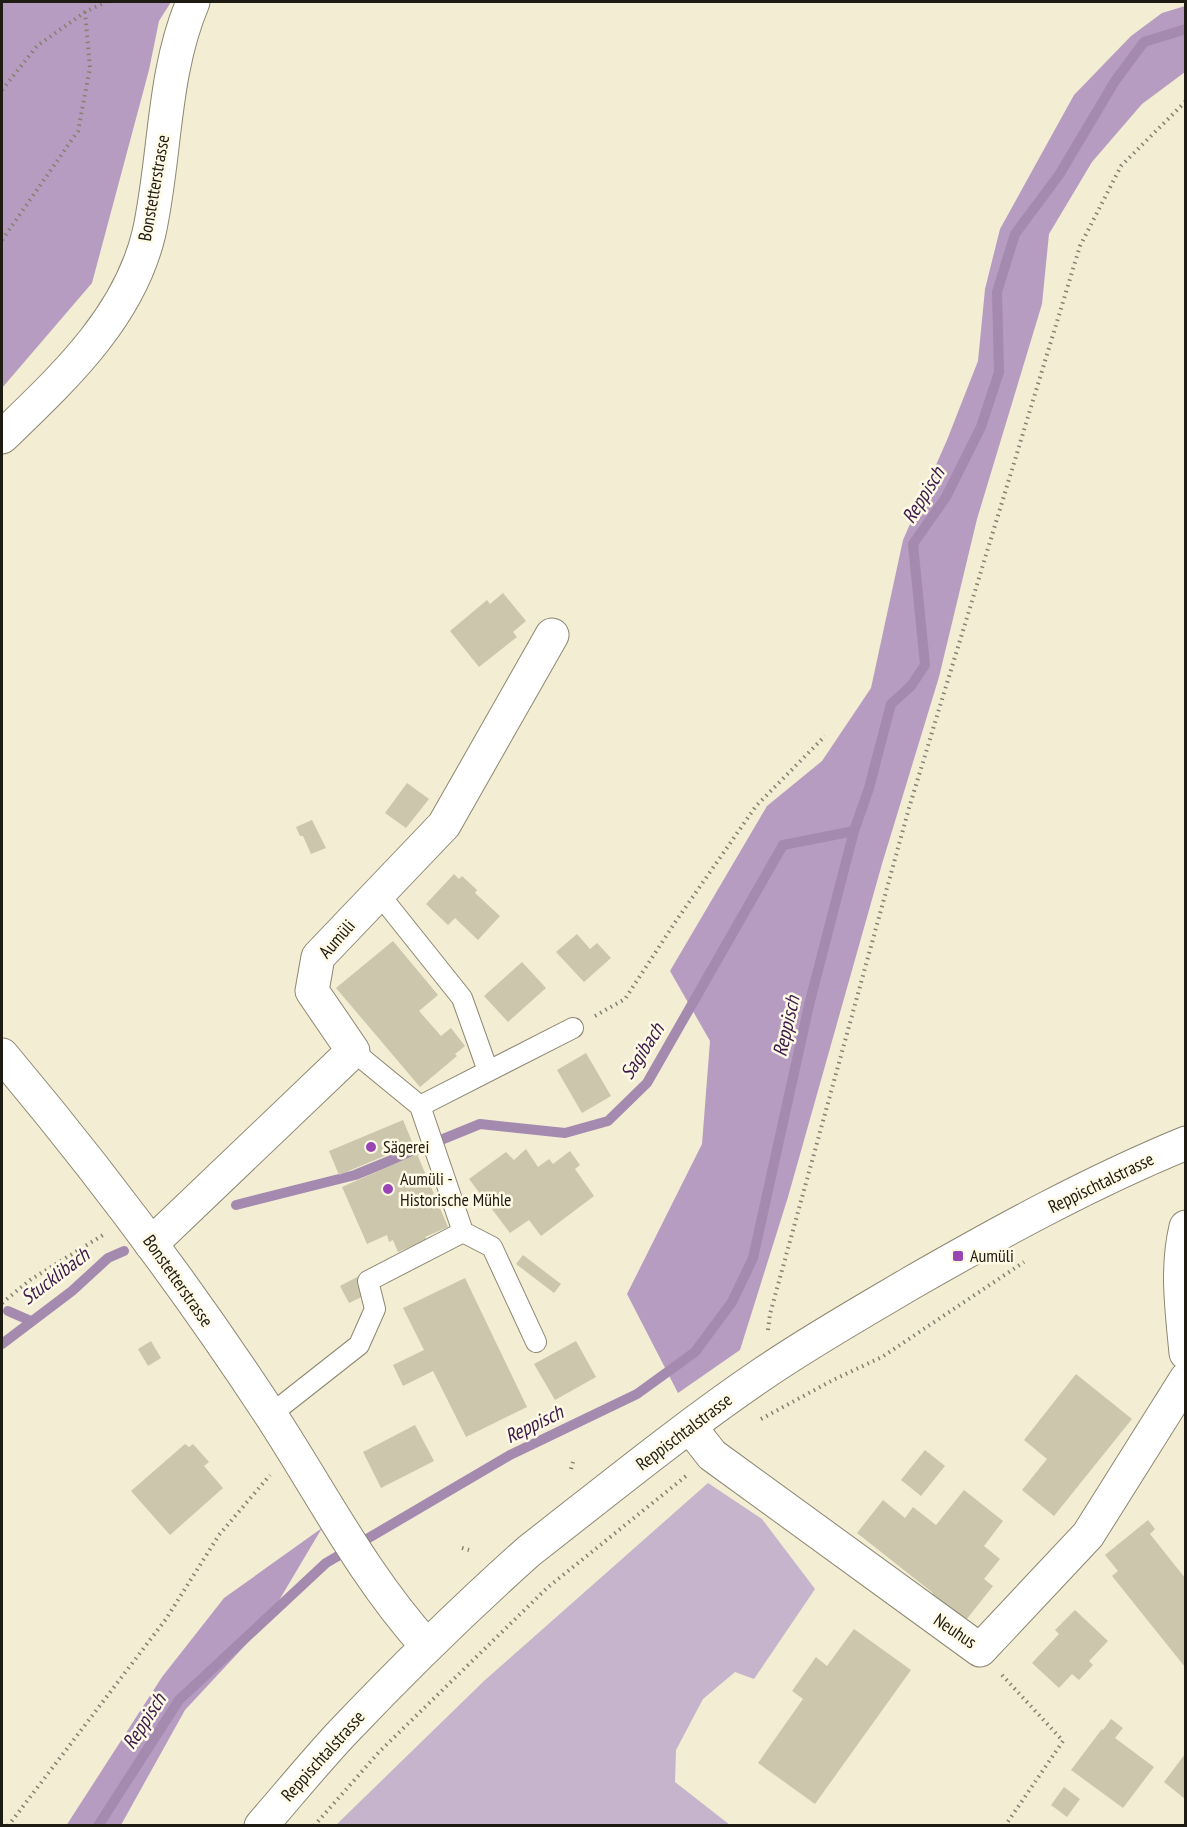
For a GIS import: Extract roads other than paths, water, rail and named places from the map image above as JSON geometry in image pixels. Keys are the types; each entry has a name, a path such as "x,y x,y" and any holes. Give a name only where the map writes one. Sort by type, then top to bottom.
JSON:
{"main road":[{"name":"Bonstetterstrasse","path":"2,436 55,386 88,349 123,298 136,271 148,235 177,43 193,2"},
{"name":"Aumüli","path":"353,1051 312,992 318,957 444,825 552,635"},
{"path":"152,1244 353,1051"},
{"name":"Bonstetterstrasse","path":"2,1055 57,1120 152,1244 270,1415 362,1561 397,1611 427,1646"},
{"name":"Reppischtalstrasse","path":"261,1826 341,1734 427,1646 529,1551 690,1427 764,1373 958,1256 1047,1208 1183,1151"},
{"path":"1185,1227 1181,1247 1179,1282 1185,1353"},
{"name":"Neuhus","path":"690,1427 712,1455 980,1650 1088,1535 1185,1379"}],"lane":[{"path":"379,894 462,998 488,1071"},
{"path":"420,1106 573,1028"},
{"path":"353,1051 420,1106 463,1232 492,1247 536,1342"},
{"path":"270,1415 359,1346 375,1309 368,1281 463,1232"}],"waterway":[{"name":"Reppisch","path":"98,1826 179,1700 326,1563 510,1455 637,1394 695,1352 732,1302 753,1258 809,1005 854,831 869,788 891,704 911,686 925,665 913,544 946,497 981,427 999,372 997,292 1015,234 1059,175 1115,81 1144,42 1186,29"},
{"name":"Sagibach","path":"236,1205 355,1175 480,1124 565,1133 608,1121 647,1083 783,845 854,831"},
{"name":"Stucklibach","path":"2,1344 72,1291 108,1258 124,1251"},
{"name":"Stucklibach","path":"8,1311 31,1321"}],"place":[{"name":"Sägerei","path":"371,1147"},
{"name":"Aumüli - Historische Mühle","path":"388,1189"},
{"name":"Aumüli","path":"958,1256"}]}
